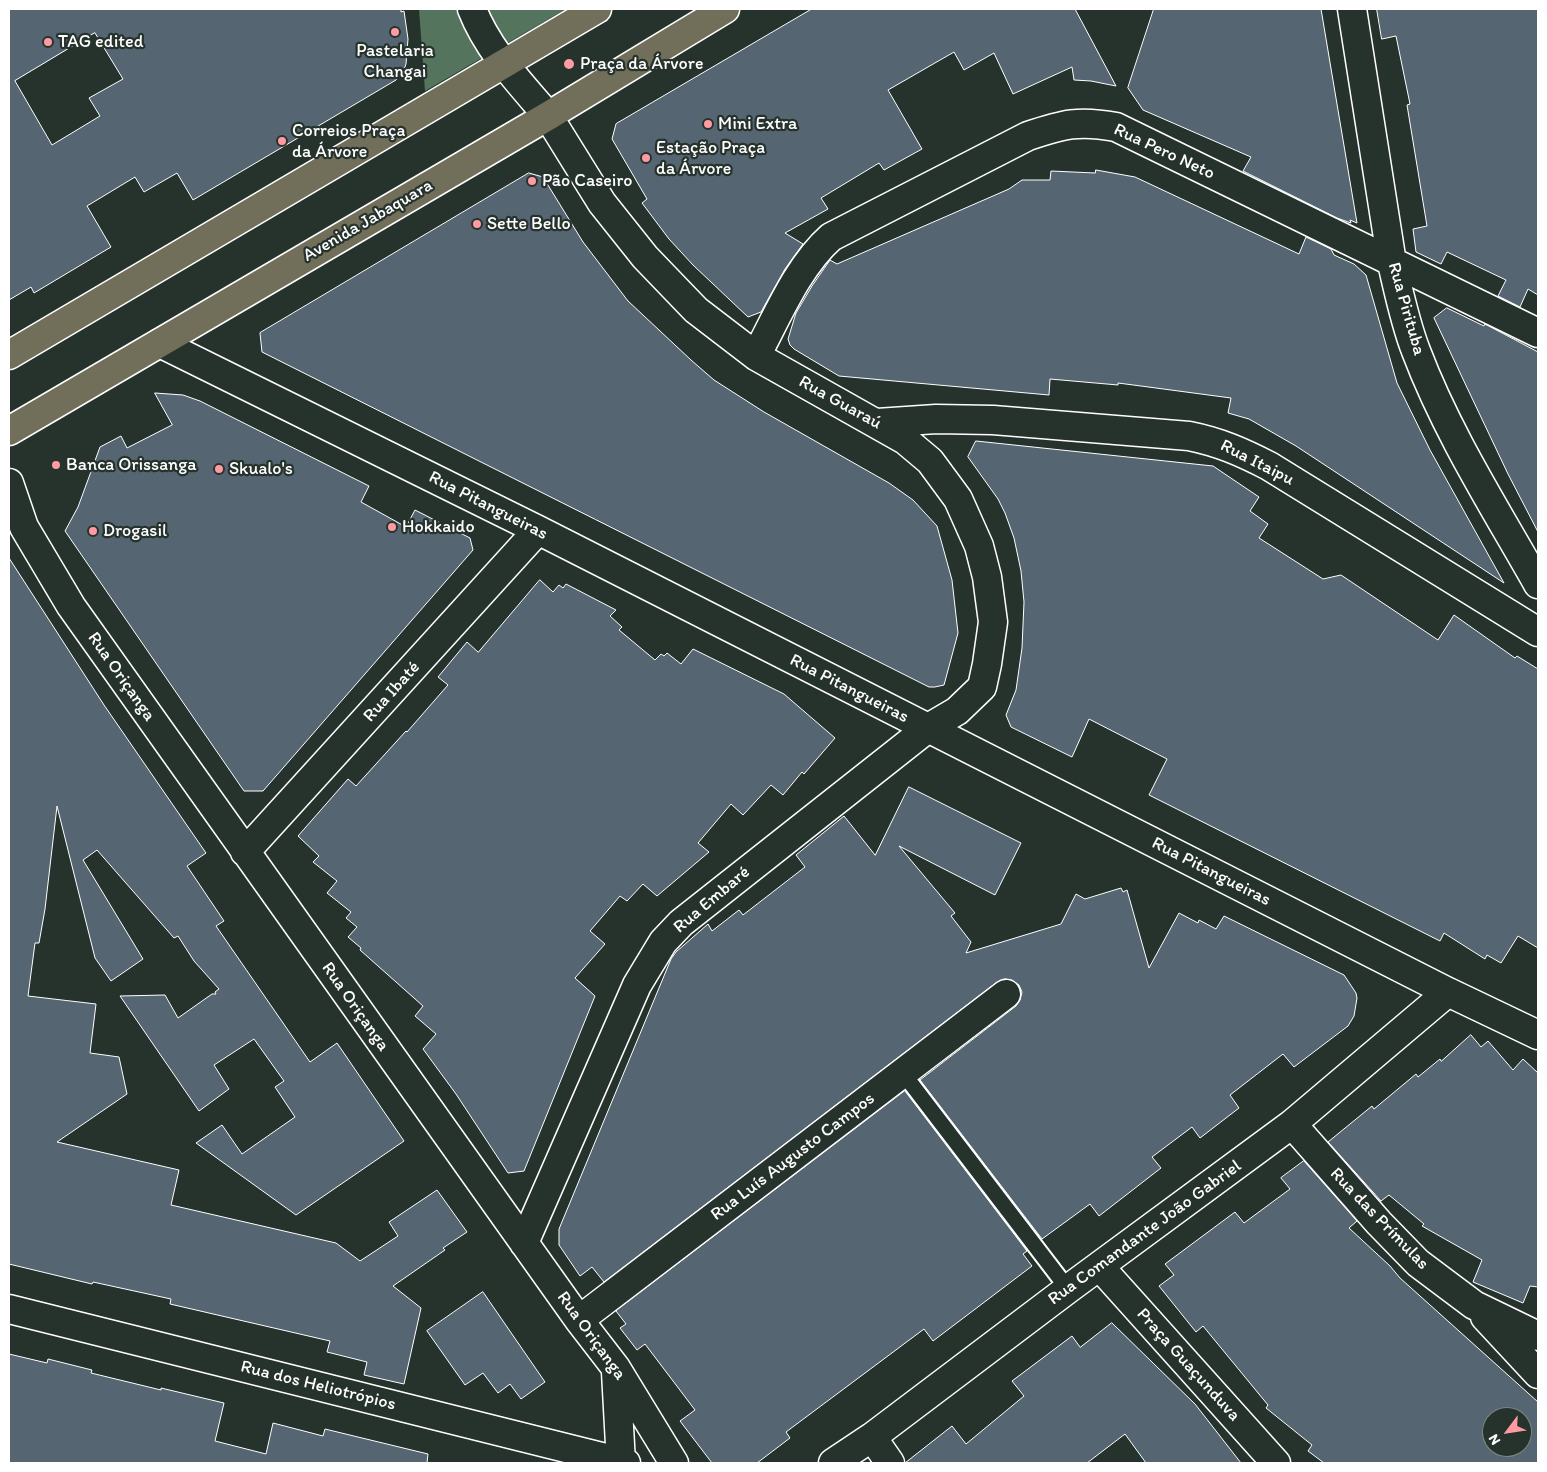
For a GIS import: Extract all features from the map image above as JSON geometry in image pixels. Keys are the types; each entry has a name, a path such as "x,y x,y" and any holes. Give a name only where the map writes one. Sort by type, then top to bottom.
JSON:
{"main road":[{"path":"9,355 597,9"},
{"name":"Avenida Jabaquara","path":"9,436 160,343 548,116 725,9"}],"street":[{"name":"Rua Guaraú","path":"472,9 479,28 504,64 548,116 602,203 645,257 696,310 756,356 905,440 930,462 958,499 979,546 987,577 993,622 982,687 957,711 928,728"},
{"name":"Rua Pirituba","path":"1352,9 1392,263 1401,304 1434,395 1538,584"},
{"name":"Rua Pero Neto","path":"756,356 808,262 831,237 1028,136 1056,127 1079,123 1116,128 1538,333"},
{"name":"Rua Pitangueiras","path":"160,343 538,530 1448,992 1538,1035"},
{"name":"Rua Itaipu","path":"877,423 936,419 993,420 1189,436 1216,442 1238,450 1269,466 1538,632"},
{"name":"Rua Oriçanga","path":"9,483 24,527 71,606 579,1320 616,1368 674,1463"},
{"name":"Rua Ibaté","path":"245,852 538,530"},
{"path":"9,544 38,550"},
{"name":"Rua Embaré","path":"524,1243 637,985 663,942 682,923 928,728"},
{"name":"Rua Comandante João Gabriel","path":"832,1463 872,1437 1292,1124 1448,992"},
{"name":"Rua Luís Augusto Campos","path":"579,1320 1006,994"},
{"name":"Rua das Prímulas","path":"1292,1124 1379,1223 1418,1263 1474,1305 1538,1374"},
{"name":"Praça Guaçunduva","path":"1100,1267 1276,1463"},
{"name":"Rua das Prímulas","path":"1474,1305 1538,1336"},
{"name":"Rua dos Heliotrópios","path":"9,1309 623,1463"},
{"path":"616,1368 623,1463"},
{"path":"872,1437 890,1463"}],"lane":[{"path":"903,1073 1068,1290"}],"green space":[{"name":"Praça da Árvore","path":"419,9 566,9 425,91"}],"building":[{"path":"9,9 401,9 401,12 404,11 408,39 406,64 396,80 193,200 177,173 144,192 135,177 87,206 111,247 34,293 31,287 9,300","holes":["95,33 123,79 89,98 100,116 52,145 15,81"]},
{"path":"812,9 1075,9 1116,86 1074,80 1072,67 1013,94 994,53 964,70 954,52 888,90 922,149 884,170 879,163 821,198 828,209 785,233 803,244 785,269 761,312 748,317 693,265 669,239 642,203 647,199 612,139 616,124"},
{"path":"1154,9 1321,9 1357,223 1337,218 1243,171 1251,157 1143,110 1128,88"},
{"path":"1377,9 1538,9 1538,295 1528,289 1520,307 1498,296 1506,280 1447,252 1441,264 1416,252 1413,229 1427,226 1407,105 1410,104 1396,36 1382,39"},
{"path":"1096,170 1135,177 1299,254 1306,237 1331,249 1334,255 1354,264 1366,275 1397,383 1430,450 1504,583 1296,446 1249,419 1228,413 1231,398 1118,383 1118,385 1050,379 1049,395 839,376 790,345 788,339 796,313 830,260 837,264 1009,189 1022,180 1050,180 1051,171 1095,173"},
{"path":"529,173 543,177 583,242 628,301 714,380 764,412 889,483 913,500 937,526 952,580 958,633 944,685 929,687 262,352 260,333"},
{"path":"1447,308 1484,326 1485,324 1538,352 1538,532 1508,474 1434,318"},
{"path":"155,393 183,395 200,401 369,486 361,502 406,527 415,510 470,538 473,550 263,791 244,791 65,531 78,507 100,447 121,436 127,448 172,425"},
{"path":"976,441 1213,466 1259,497 1250,511 1268,524 1259,538 1323,579 1341,575 1438,640 1454,615 1515,658 1517,656 1538,669 1538,948 1518,936 1501,963 1487,955 1485,959 1444,933 1440,941 1149,795 1167,759 1089,719 1072,757 1011,727 1006,715 1016,690 1022,648 1024,602 1021,571 1014,538 1005,513 998,499 968,457"},
{"path":"9,558 104,705 206,853 187,866 224,921 216,926 310,1062 337,1043 404,1141 296,1215 196,1143 222,1125 242,1154 295,1117 275,1087 284,1081 254,1039 214,1065 229,1089 199,1111 120,996 165,995 178,1018 212,994 216,994 215,992 219,989 194,961 178,936 174,938 97,850 83,860 143,959 111,981 95,958 57,806 45,909 39,943 35,943 28,996 96,1004 90,1053 119,1057 127,1094 57,1142 179,1170 171,1205 336,1243 360,1261 398,1236 389,1222 437,1190 467,1232 443,1248 445,1250 393,1286 421,1308 404,1384 364,1375 367,1362 327,1352 330,1341 170,1304 171,1299 93,1282 92,1284 9,1264"},
{"path":"540,580 553,592 559,585 563,588 566,584 616,610 610,616 622,627 619,630 655,660 661,654 664,656 667,653 681,664 693,649 784,694 835,738 783,795 771,785 743,815 731,804 698,843 709,852 657,896 643,884 627,901 620,896 590,931 605,944 575,978 595,996 524,1171 508,1173 456,1094 423,1049 436,1034 415,1016 423,1006 348,937 357,927 346,918 351,912 327,893 337,881 313,862 319,856 298,836 348,779 356,786 448,685 438,677 467,642 478,652"},
{"path":"909,787 1021,843 995,895 899,846 955,913 951,916 971,942 966,953 1061,924 1076,894 1085,899 1121,888 1123,892 1127,890 1149,968 1179,913 1198,923 1199,920 1216,929 1224,916 1344,975 1356,993 1354,1016 1348,1026 1294,1067 1283,1054 1230,1095 1239,1108 1200,1138 1192,1127 1152,1157 1161,1168 1099,1216 1090,1204 1042,1239 920,1080 1016,1006 1022,992 1019,985 1012,980 1004,979 997,982 604,1282 592,1267 580,1276 559,1245 559,1229 671,959 676,952 708,924 712,931 739,910 743,915 805,867 796,855 844,816 875,855"},
{"path":"1471,1035 1481,1047 1488,1041 1513,1070 1523,1059 1538,1073 1538,1287 1530,1286 1523,1303 1473,1282 1482,1260 1422,1226 1424,1224 1389,1195 1381,1201 1328,1142 1372,1106 1374,1109 1416,1074 1418,1077 1440,1059 1441,1061"},
{"path":"905,1091 1027,1251 1023,1254 1032,1266 933,1341 924,1329 786,1432 790,1438 757,1463 712,1463 680,1421 695,1410 645,1344 637,1350 620,1328 626,1324 616,1311"},
{"path":"1304,1161 1357,1221 1349,1228 1390,1266 1400,1278 1538,1402 1538,1463 1324,1463 1308,1451 1312,1445 1266,1408 1268,1405 1203,1326 1196,1332 1159,1286 1174,1275 1165,1264 1235,1212 1244,1223 1290,1189 1281,1178"},
{"path":"483,1292 545,1382 521,1399 510,1384 498,1393 483,1373 465,1385 427,1331"},
{"path":"1112,1323 1195,1404 1241,1463 1146,1463 1125,1434 1087,1463 905,1463 952,1426 966,1444 1024,1396 1012,1381 1072,1336 1080,1347"},
{"path":"9,1354 47,1363 48,1359 92,1370 91,1373 224,1403 215,1441 266,1454 273,1423 323,1436 325,1429 428,1454 427,1463 9,1463"}],"place":[{"name":"Pastelaria Changai","path":"395,32"},
{"name":"TAG edited","path":"48,42"},
{"name":"Praça da Árvore","path":"569,64"},
{"name":"Mini Extra","path":"708,124"},
{"name":"Correios Praça da Árvore","path":"282,141"},
{"name":"Estação Praça da Árvore","path":"646,158"},
{"name":"Pão Caseiro","path":"532,181"},
{"name":"Sette Bello","path":"477,224"},
{"name":"Banca Orissanga","path":"56,465"},
{"name":"Skualo's","path":"219,469"},
{"name":"Hokkaido","path":"392,527"},
{"name":"Drogasil","path":"93,531"}]}
